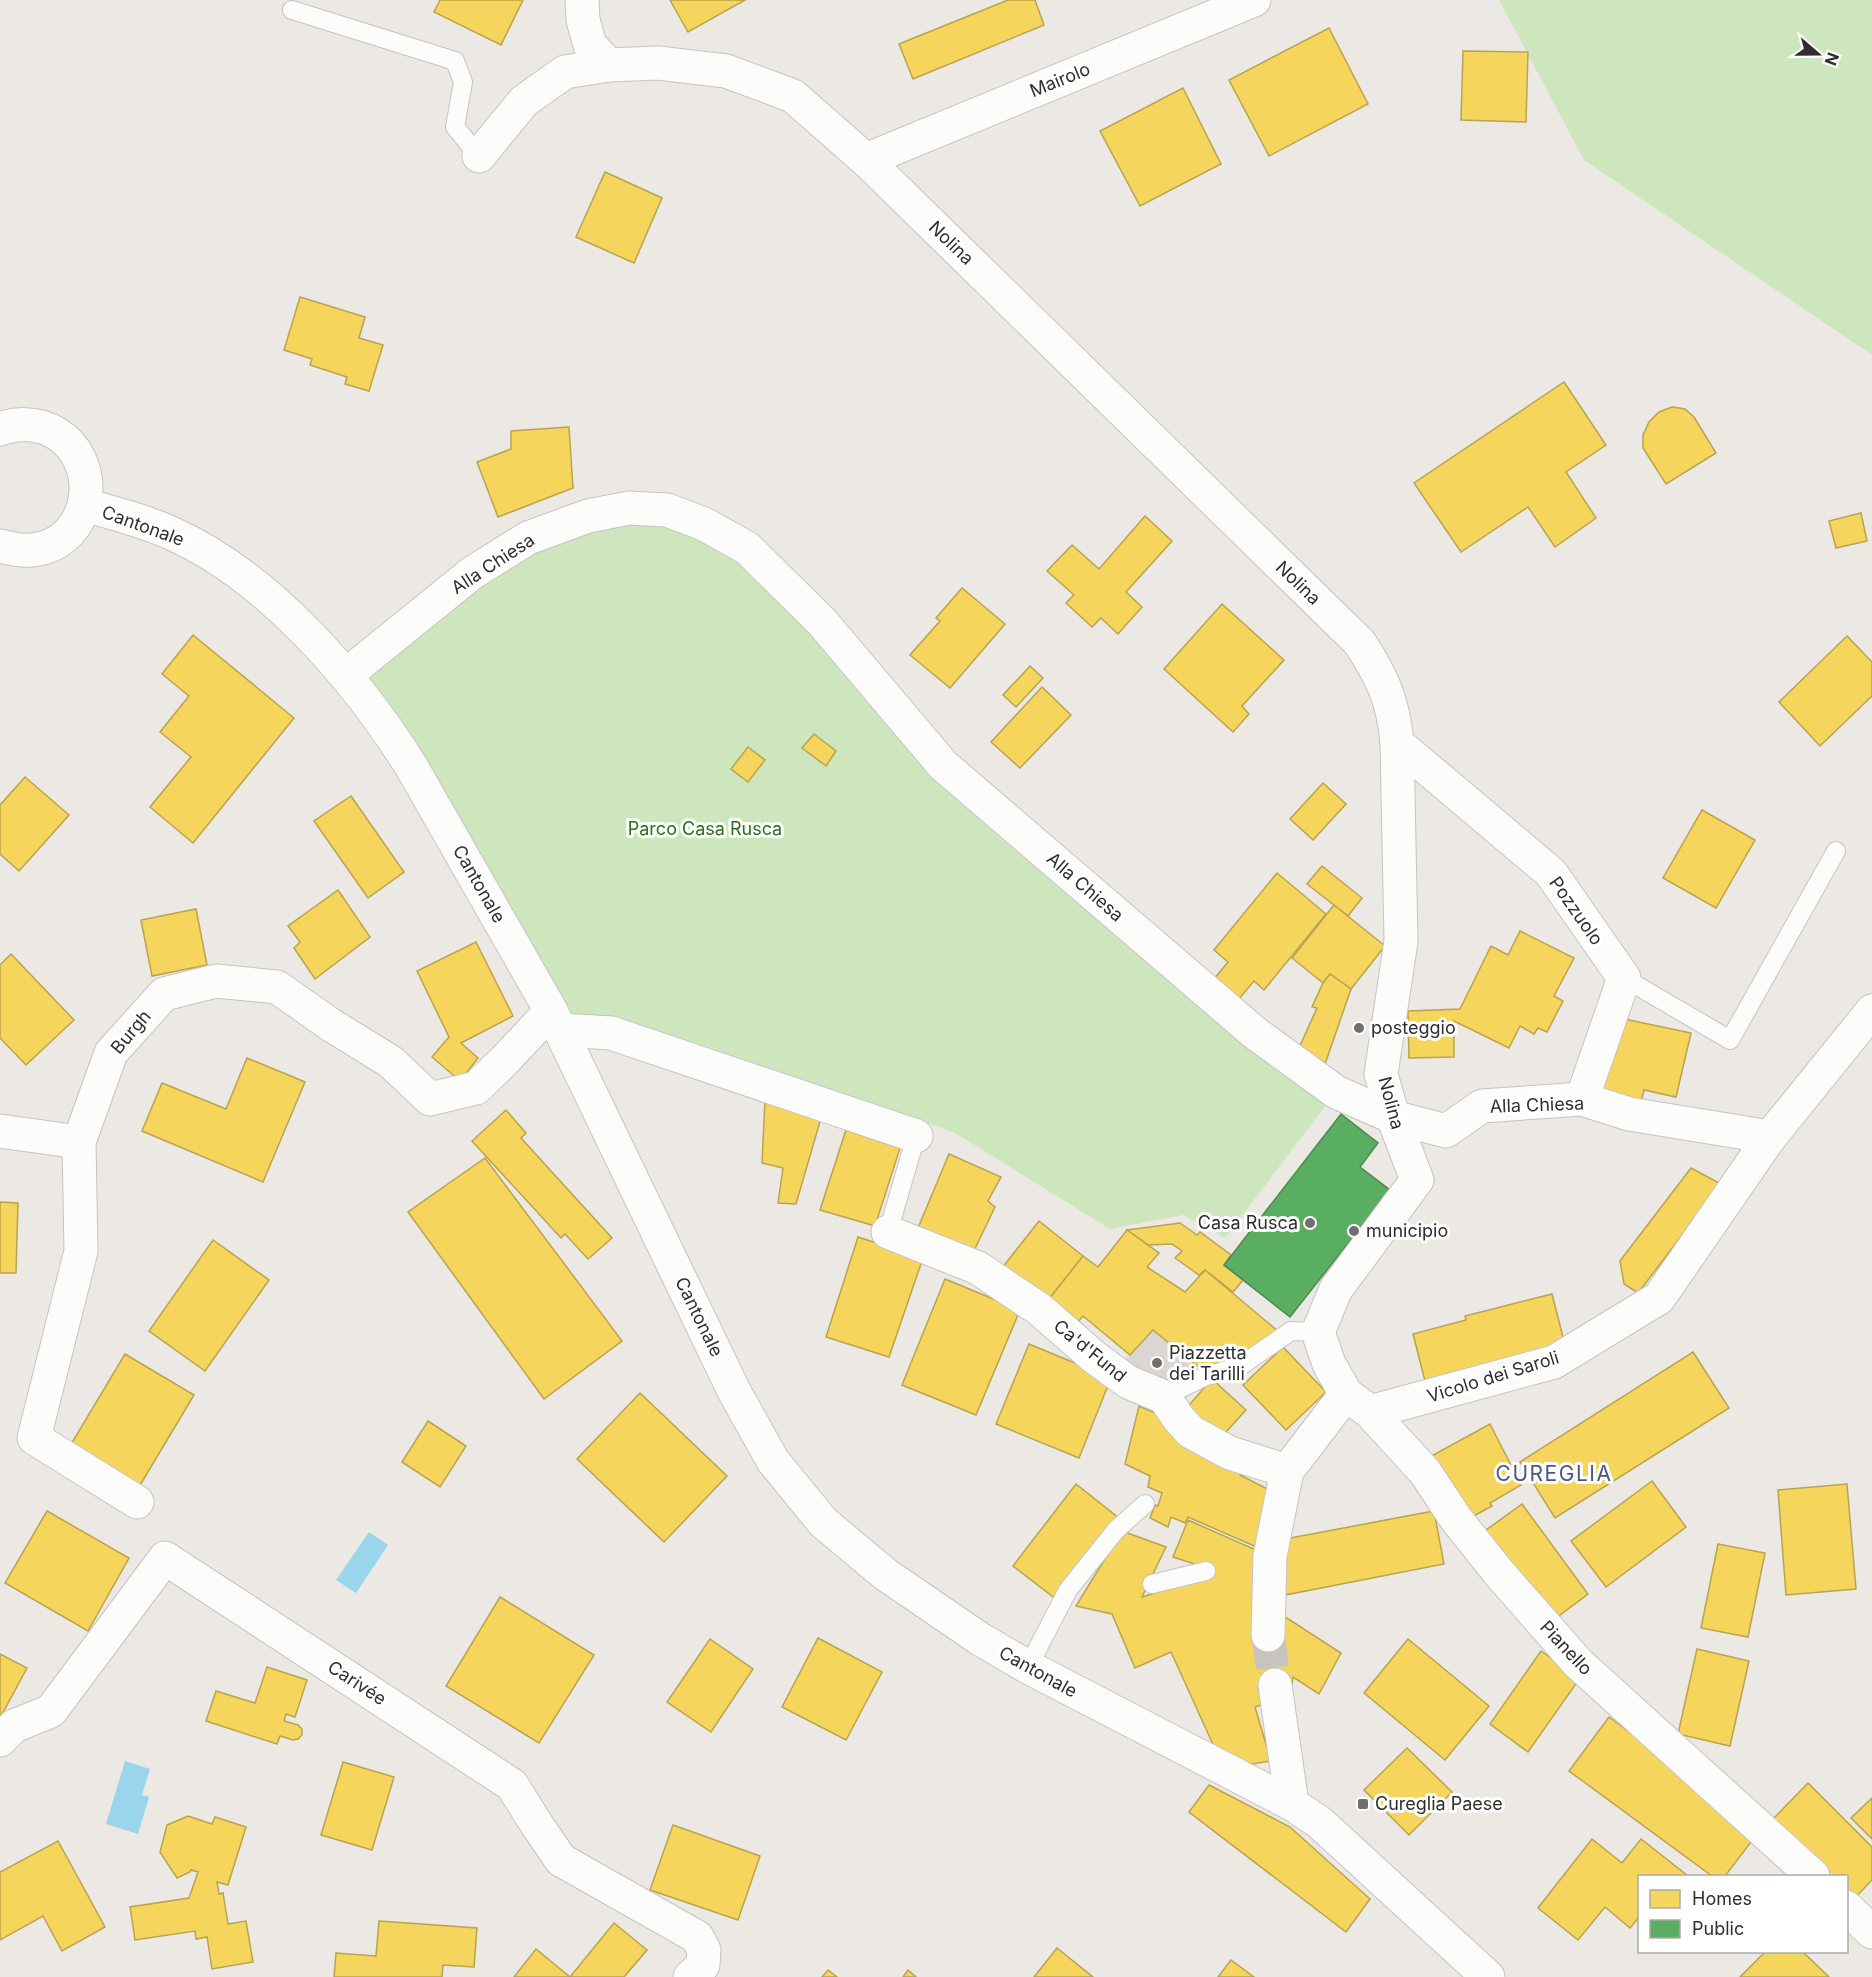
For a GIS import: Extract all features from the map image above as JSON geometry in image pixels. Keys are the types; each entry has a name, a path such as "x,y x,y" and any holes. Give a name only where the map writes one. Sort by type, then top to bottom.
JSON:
{"street":[{"path":"582,0 583,20 590,45 609,65"},
{"name":"Mairolo","path":"866,160 1254,0"},
{"name":"Nolina","path":"479,156 524,101 565,72 609,65 658,63 726,72 793,96 866,160 1360,644 1377,670 1389,696 1398,743 1401,941 1381,1074 1393,1117 1417,1180 1336,1289 1318,1332"},
{"path":"0,429 22,424 41,426 59,435 74,448 83,465 87,485 85,505 77,521 66,535 34,550 17,550 0,546"},
{"name":"Cantonale","path":"85,505 142,522 172,534 225,564 273,601 346,675 387,728 411,766 556,1021 734,1391 773,1461 823,1522 885,1574 980,1639 1029,1667 1292,1804 1320,1822 1488,1977"},
{"name":"Alla Chiesa","path":"346,675 472,573 528,538 588,516 629,508 667,510 704,524 747,549 822,622 943,765 1255,1032 1336,1092 1393,1117 1446,1131 1482,1106 1582,1099 1629,1114 1770,1137"},
{"name":"Pozzuolo","path":"1398,743 1551,873 1624,978"},
{"path":"1582,1099 1624,978"},
{"name":"Burgh","path":"136,1502 34,1438 81,1251 79,1142 111,1053 164,994 216,981 277,987 331,1025 391,1062 430,1098 476,1088 504,1061 556,1021"},
{"path":"1770,1137 1872,1011"},
{"path":"556,1021 611,1033 916,1136"},
{"path":"0,1131 79,1142"},
{"name":"Vicolo dei Saroli","path":"1358,1403 1554,1362 1659,1298 1770,1137"},
{"name":"Ca'd'Fund","path":"888,1232 978,1268 1039,1309 1094,1357 1128,1382 1164,1397"},
{"path":"1268,1635 1263,1557 1287,1471 1358,1403 1329,1364 1318,1332"},
{"path":"1164,1397 1191,1432 1230,1453 1287,1471"},
{"name":"Pianello","path":"1358,1403 1425,1472 1456,1519 1499,1573 1578,1663 1813,1875"},
{"name":"Carivée","path":"0,1740 14,1726 51,1711 165,1558 513,1785 561,1860 696,1937 704,1950 703,1965 690,1977"},
{"path":"1275,1684 1292,1804"}],"lane":[{"path":"292,10 455,60 463,82 455,127 479,156"},
{"path":"1624,978 1730,1040 1836,851"},
{"path":"888,1232 916,1136"},
{"path":"1164,1397 1206,1376 1239,1367 1291,1331 1318,1332"},
{"path":"1029,1667 1068,1590 1116,1530 1145,1504"},
{"path":"1152,1584 1206,1571"}],"green space":[{"path":"1499,0 1872,0 1872,355 1584,160"},
{"name":"Parco Casa Rusca","path":"588,516 704,524 943,765 1336,1092 1225,1238 1183,1215 1110,1229 955,1133 930,1124 916,1136 561,1030 346,675"}],"shaded area":[{"name":"Piazzetta dei Tarilli","path":"1153,1330 1205,1372 1164,1397 1113,1371"}],"water":[{"path":"369,1532 388,1545 356,1593 336,1580"},
{"path":"125,1761 150,1769 142,1795 149,1797 138,1834 106,1824"}],"building: Homes":[{"path":"440,0 523,0 501,45 434,12"},
{"path":"670,0 745,0 688,32"},
{"path":"1008,0 1035,0 1044,25 913,79 899,44"},
{"path":"1329,28 1368,104 1269,156 1229,80"},
{"path":"1463,51 1528,52 1526,122 1461,120"},
{"path":"1183,88 1221,164 1140,206 1100,131"},
{"path":"605,172 662,198 634,263 576,237"},
{"path":"300,297 365,317 359,338 383,345 369,391 345,384 347,377 310,365 312,359 284,350"},
{"path":"1564,382 1606,445 1566,472 1596,518 1555,547 1528,507 1461,552 1414,483"},
{"path":"1672,407 1685,409 1694,417 1716,453 1666,484 1643,448 1643,435 1649,422 1659,412"},
{"path":"569,427 573,488 498,517 477,462 511,449 511,431"},
{"path":"1861,513 1867,541 1836,548 1829,521"},
{"path":"1145,516 1172,541 1126,592 1142,607 1118,634 1101,618 1092,627 1066,603 1074,595 1047,571 1072,545 1099,569"},
{"path":"962,588 1005,624 950,688 910,655 940,621 936,618"},
{"path":"1222,604 1284,660 1242,706 1249,714 1233,732 1164,669"},
{"path":"193,635 294,718 193,843 150,807 191,757 160,732 189,696 162,674"},
{"path":"1847,636 1872,662 1872,696 1820,746 1779,702"},
{"path":"1030,666 1043,678 1016,707 1003,695"},
{"path":"1042,687 1071,715 1020,768 991,742"},
{"path":"814,734 836,751 826,766 802,748"},
{"path":"748,747 765,760 748,782 731,769"},
{"path":"25,777 69,815 19,871 0,854 0,805"},
{"path":"1323,783 1346,804 1313,840 1290,819"},
{"path":"351,796 404,872 368,898 314,821"},
{"path":"1702,810 1755,840 1716,908 1663,878"},
{"path":"1322,866 1362,898 1348,916 1307,884"},
{"path":"1277,873 1326,914 1264,990 1254,981 1238,1000 1214,979 1228,962 1214,950"},
{"path":"338,890 370,937 315,979 294,948 300,942 288,926"},
{"path":"1334,905 1385,946 1351,989 1330,974 1323,983 1292,958"},
{"path":"196,909 207,965 152,976 141,920"},
{"path":"1520,931 1574,958 1554,996 1563,1001 1547,1032 1538,1028 1534,1034 1520,1026 1509,1048 1454,1021 1454,1057 1409,1058 1408,1011 1460,1009 1491,946 1508,955"},
{"path":"476,942 513,1016 461,1043 478,1058 460,1081 432,1057 449,1037 417,971"},
{"path":"11,954 74,1020 26,1065 0,1038 0,965"},
{"path":"1330,974 1351,989 1324,1067 1299,1048 1317,1008 1312,1007 1323,983"},
{"path":"1615,1017 1691,1033 1676,1097 1644,1090 1640,1106 1598,1097"},
{"path":"247,1058 305,1082 263,1182 142,1131 162,1083 226,1109"},
{"path":"765,1100 821,1118 796,1204 778,1203 783,1168 762,1163"},
{"path":"506,1110 526,1133 521,1138 612,1238 588,1259 565,1234 561,1238 472,1141"},
{"path":"846,1130 900,1148 875,1226 820,1210"},
{"path":"949,1154 1001,1177 988,1201 995,1207 972,1255 918,1228"},
{"path":"485,1158 622,1341 544,1399 408,1212"},
{"path":"1691,1168 1721,1184 1638,1293 1624,1284 1620,1261"},
{"path":"0,1202 18,1203 16,1273 0,1273"},
{"path":"1039,1221 1083,1256 1046,1303 1002,1268"},
{"path":"1180,1223 1197,1235 1200,1232 1231,1255 1224,1265 1243,1280 1233,1292 1205,1270 1199,1275 1175,1258 1182,1251 1172,1244 1148,1245 1127,1230"},
{"path":"1127,1230 1159,1253 1147,1267 1185,1292 1205,1270 1279,1332 1250,1354 1205,1372 1153,1330 1130,1355 1083,1316 1073,1328 1046,1303 1083,1256 1098,1267"},
{"path":"858,1237 923,1258 889,1357 826,1337"},
{"path":"213,1240 269,1280 205,1371 149,1331"},
{"path":"945,1279 1020,1310 976,1415 902,1385"},
{"path":"1552,1294 1566,1349 1426,1385 1413,1334 1466,1320 1465,1316"},
{"path":"1029,1344 1111,1378 1079,1458 996,1424"},
{"path":"1283,1347 1326,1392 1286,1430 1243,1385"},
{"path":"1693,1352 1729,1408 1555,1518 1520,1462"},
{"path":"125,1354 194,1395 133,1497 64,1456"},
{"path":"1212,1379 1246,1410 1216,1443 1183,1412"},
{"path":"640,1393 727,1476 664,1542 577,1459"},
{"path":"1139,1406 1183,1425 1243,1462 1240,1475 1275,1493 1261,1549 1188,1517 1185,1523 1171,1517 1168,1527 1150,1518 1155,1505 1158,1506 1162,1493 1148,1487 1150,1476 1125,1464"},
{"path":"428,1421 466,1446 440,1487 402,1462"},
{"path":"1490,1424 1521,1485 1490,1503 1492,1506 1465,1521 1424,1460"},
{"path":"1652,1481 1686,1527 1606,1587 1571,1541"},
{"path":"1076,1484 1120,1519 1057,1600 1013,1566"},
{"path":"1847,1484 1856,1589 1786,1595 1778,1490"},
{"path":"1522,1504 1588,1594 1548,1624 1482,1533"},
{"path":"47,1511 129,1558 88,1631 5,1583"},
{"path":"1434,1511 1444,1564 1285,1595 1274,1541"},
{"path":"1188,1520 1256,1550 1279,1613 1341,1653 1319,1694 1293,1677 1292,1685 1258,1688 1264,1704 1255,1707 1271,1761 1240,1766 1216,1751 1171,1652 1135,1668 1112,1614 1076,1606 1122,1531 1166,1547 1142,1597 1206,1577 1207,1568 1173,1557"},
{"path":"1718,1544 1765,1553 1748,1637 1701,1628"},
{"path":"500,1597 594,1655 539,1743 446,1686"},
{"path":"818,1638 882,1672 846,1740 782,1707"},
{"path":"710,1639 753,1669 711,1732 667,1702"},
{"path":"1408,1639 1489,1706 1445,1760 1364,1693"},
{"path":"1697,1649 1749,1661 1730,1746 1678,1734"},
{"path":"1541,1651 1580,1678 1528,1752 1490,1724"},
{"path":"0,1654 27,1668 0,1718"},
{"path":"267,1667 307,1680 295,1717 286,1714 284,1721 298,1725 302,1729 302,1735 298,1739 293,1740 280,1736 277,1744 206,1721 216,1691 255,1703"},
{"path":"1609,1717 1761,1829 1726,1875 1711,1875 1569,1771"},
{"path":"1407,1748 1452,1792 1409,1835 1364,1790"},
{"path":"343,1762 394,1777 372,1850 321,1835"},
{"path":"1808,1783 1872,1847 1872,1880 1852,1901 1848,1897 1848,1875 1826,1875 1771,1821"},
{"path":"1209,1785 1290,1827 1370,1899 1346,1932 1189,1812"},
{"path":"1872,1798 1872,1839 1851,1818"},
{"path":"188,1816 212,1824 215,1817 246,1827 228,1885 217,1882 219,1894 223,1893 228,1924 246,1921 253,1962 212,1969 207,1937 196,1939 195,1931 135,1940 130,1907 189,1898 198,1872 191,1870 177,1878 160,1852 167,1825"},
{"path":"673,1825 760,1856 738,1920 650,1890"},
{"path":"1592,1839 1622,1863 1641,1839 1687,1875 1638,1875 1638,1918 1630,1928 1605,1907 1578,1940 1538,1908"},
{"path":"58,1841 105,1927 62,1951 43,1916 0,1940 0,1872"},
{"path":"379,1921 477,1928 474,1967 443,1965 442,1977 334,1977 336,1953 376,1956"},
{"path":"614,1923 647,1950 624,1977 570,1977"},
{"path":"1057,1948 1093,1977 1034,1977"},
{"path":"536,1949 570,1977 514,1977"},
{"path":"1764,1953 1804,1953 1829,1977 1740,1977"},
{"path":"1231,1960 1254,1977 1218,1977"},
{"path":"828,1970 837,1977 822,1977"},
{"path":"908,1970 916,1977 903,1977"}],"building: Public":[{"name":"Casa Rusca","path":"1341,1114 1378,1143 1360,1167 1390,1190 1290,1317 1224,1265"}],"tunnel":[{"path":"1268,1635 1275,1685"}],"place":[{"name":"posteggio","path":"1359,1028"},
{"name":"Casa Rusca","path":"1310,1223"},
{"name":"municipio","path":"1354,1231"},
{"name":"Piazzetta dei Tarilli","path":"1157,1363"},
{"name":"Cureglia Paese","path":"1363,1804"}],"district":[{"name":"CUREGLIA","path":"1554,1474"}]}
